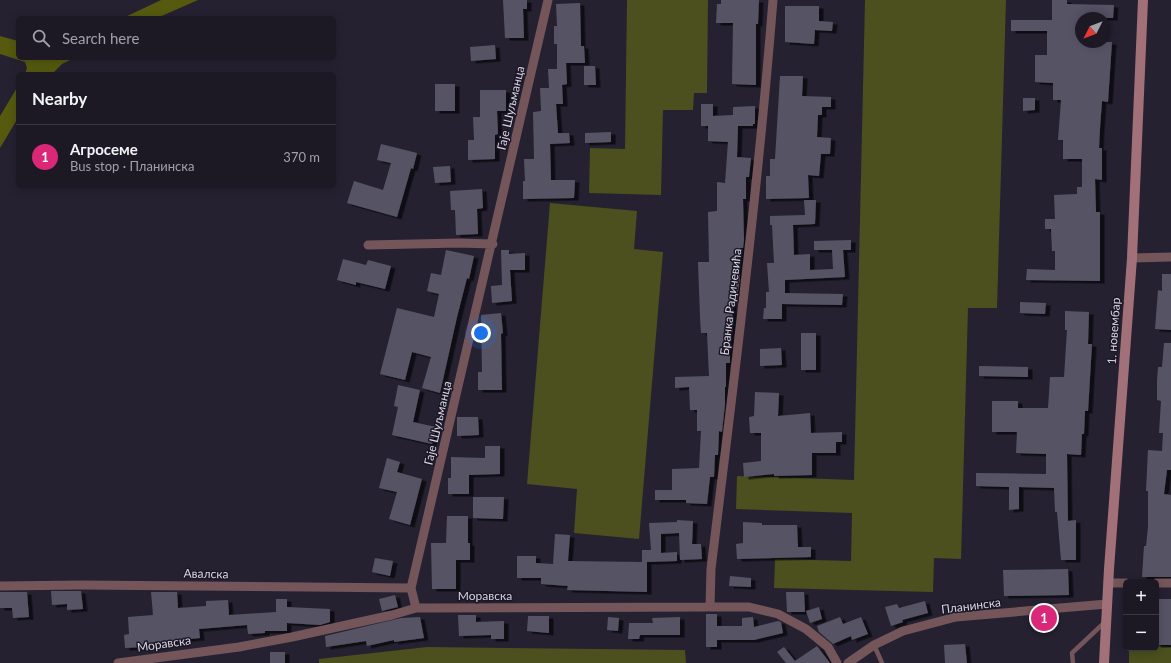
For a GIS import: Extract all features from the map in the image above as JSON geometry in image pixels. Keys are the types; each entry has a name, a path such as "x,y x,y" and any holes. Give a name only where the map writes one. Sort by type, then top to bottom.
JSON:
{"main road":[{"name":"1. новембар","path":"1104,663 1108,583 1132,258 1143,0"}],"street":[{"name":"Гаје Шуљманца","path":"416,608 411,588 548,0"},
{"name":"Бранка Радичевића","path":"710,607 711,569 746,286 761,144 773,0"},
{"path":"368,245 459,243 492,244"},
{"path":"1132,258 1171,257"},
{"path":"1108,583 1123,583"},
{"path":"1159,583 1171,583"},
{"name":"Авалска","path":"0,586 81,585 411,588"},
{"name":"Планинска","path":"848,663 874,645 903,631 956,617 1107,604"},
{"name":"Моравска","path":"118,663 240,647 292,638 416,608 749,607 778,614 806,629 828,647 837,663"}],"lane":[{"path":"1073,663 1072,653 1106,620"},
{"path":"874,645 882,663"}],"green space":[{"path":"161,0 198,0 162,16 127,16"},
{"path":"627,0 708,0 707,93 694,93 693,110 663,110 661,195 589,193 590,148 625,149"},
{"path":"865,0 1006,0 997,308 968,308 961,559 934,558 933,592 774,588 775,559 851,561 852,513 736,509 737,476 854,480"},
{"path":"0,36 16,40 16,59 0,54"},
{"path":"19,60 70,60 62,64 54,72 26,72 27,68 25,62"},
{"path":"16,89 16,121 0,148 0,116"},
{"path":"550,203 637,211 634,249 663,252 639,539 574,533 577,489 527,484"},
{"path":"1159,646 1171,647 1171,663 1129,663 1129,651 1159,651"},
{"path":"427,647 685,650 686,663 319,663 319,659"}],"building":[{"path":"503,0 527,0 527,9 523,9 524,38 505,38"},
{"path":"721,0 759,0 758,24 756,24 756,85 732,84 733,23 716,23 717,4 721,4"},
{"path":"1052,0 1067,0 1067,4 1114,5 1113,18 1111,18 1111,12 1075,12 1075,48 1111,48 1112,42 1108,102 1102,101 1100,128 1099,148 1102,148 1102,180 1095,179 1096,212 1100,212 1100,281 1026,280 1027,269 1055,270 1055,251 1052,251 1051,229 1045,229 1045,219 1055,219 1054,195 1077,194 1077,187 1082,187 1082,159 1063,159 1063,140 1058,140 1061,100 1053,100 1053,83 1035,82 1035,55 1047,55 1047,31 1011,31 1011,20 1052,20"},
{"path":"580,3 581,46 584,46 585,63 566,63 567,84 562,85 563,104 556,104 558,133 569,133 570,143 550,144 551,180 575,180 574,198 523,199 523,181 525,181 524,159 534,159 533,112 541,111 540,88 549,88 548,69 557,69 557,44 554,44 554,26 557,26 556,4"},
{"path":"785,6 819,6 819,21 833,22 832,31 815,30 814,44 785,42"},
{"path":"495,45 496,59 471,61 470,47"},
{"path":"584,66 595,66 596,85 584,85"},
{"path":"780,76 803,76 802,96 831,97 831,107 822,107 822,115 818,115 817,137 831,138 830,154 821,154 819,176 808,175 809,198 766,199 766,176 770,176 770,159 775,159"},
{"path":"435,84 455,84 455,111 435,111"},
{"path":"480,90 506,90 506,111 497,111 498,134 495,135 495,159 468,160 468,140 474,140 473,117 480,117"},
{"path":"1023,98 1035,98 1035,110 1023,111"},
{"path":"701,104 713,104 713,116 733,115 733,107 755,106 755,124 753,124 753,126 738,126 737,157 751,158 749,177 746,177 746,199 743,199 744,240 743,248 740,248 740,277 737,299 732,299 733,332 730,332 730,363 726,363 726,387 722,432 719,431 718,455 715,455 714,477 710,477 707,504 686,503 686,500 655,500 655,490 672,490 672,469 699,468 701,431 697,431 697,410 690,410 689,387 675,388 675,377 709,376 707,333 701,333 698,262 709,262 708,212 717,211 717,182 725,183 728,142 708,141 708,126 701,126"},
{"path":"611,132 611,142 585,143 585,133"},
{"path":"381,144 417,153 413,169 411,168 397,217 347,203 354,181 383,190 391,163 377,160"},
{"path":"450,166 451,182 435,183 433,167"},
{"path":"482,189 483,208 477,209 478,234 456,235 455,210 451,210 450,191"},
{"path":"804,200 816,200 815,224 793,225 794,255 810,254 810,270 833,269 832,250 814,250 814,241 851,240 851,250 843,250 845,277 785,280 785,293 843,294 842,305 782,304 782,319 763,319 764,308 766,308 766,292 769,292 767,263 774,263 772,225 770,225 770,216 805,215"},
{"path":"446,250 474,256 469,279 467,278 457,317 440,393 422,388 431,357 412,352 405,380 380,374 397,308 434,317 439,294 427,291 431,273 441,275"},
{"path":"501,250 509,250 509,254 525,253 525,270 510,270 512,301 492,303 491,286 502,285"},
{"path":"343,259 366,265 368,260 391,266 385,289 356,282 356,285 337,280"},
{"path":"1162,274 1171,274 1171,330 1155,329 1158,290 1162,291"},
{"path":"1020,302 1046,303 1045,314 1020,313"},
{"path":"1065,311 1089,312 1088,344 1092,344 1088,411 1085,411 1081,455 1067,454 1068,521 1076,520 1076,560 1061,560 1057,512 1055,512 1054,488 1019,487 1019,509 1009,510 1009,487 976,486 976,473 1046,474 1046,454 1016,453 1017,432 992,432 992,401 1018,401 1018,408 1048,408 1050,377 1064,377 1067,330 1065,330"},
{"path":"501,313 503,333 501,334 502,390 478,390 478,372 482,372 481,315"},
{"path":"801,333 816,333 816,370 801,370"},
{"path":"1164,343 1171,343 1171,470 1167,470 1164,494 1171,495 1171,577 1142,577 1144,546 1146,546 1148,527 1148,491 1146,491 1148,450 1162,451 1163,433 1159,433 1161,401 1157,400 1157,381 1158,367 1162,367"},
{"path":"781,348 782,365 760,366 760,349"},
{"path":"979,366 1028,367 1028,377 979,376"},
{"path":"398,385 420,390 413,422 436,427 432,444 392,435 398,407 394,406"},
{"path":"755,392 779,393 778,416 810,413 811,433 842,432 842,442 836,442 836,453 812,453 812,475 774,476 774,474 744,477 743,463 761,461 761,433 750,433 749,417 754,416"},
{"path":"457,417 478,417 479,435 457,436"},
{"path":"485,446 500,446 500,474 469,475 469,494 448,494 448,478 451,478 451,457 485,458"},
{"path":"387,458 400,462 397,472 422,479 410,525 389,519 397,492 379,488"},
{"path":"473,497 504,497 503,519 473,518"},
{"path":"447,516 468,516 468,543 470,543 470,560 456,560 456,589 432,589 431,543 446,543"},
{"path":"677,520 693,521 692,544 701,544 702,559 680,560 679,533 661,534 661,553 677,552 677,561 647,562 647,592 567,590 568,586 541,584 541,578 517,578 517,556 536,556 536,563 553,564 555,534 570,535 568,561 642,562 642,550 651,550 649,523 677,522"},
{"path":"743,522 762,523 762,525 797,525 798,547 811,547 811,557 737,559 736,544 743,543"},
{"path":"375,558 393,561 390,576 372,572"},
{"path":"1068,569 1069,595 1004,596 1003,570"},
{"path":"730,576 751,578 751,587 729,586"},
{"path":"51,591 81,591 83,609 67,610 67,604 52,605"},
{"path":"0,592 27,592 29,617 13,618 12,608 0,608"},
{"path":"151,592 177,592 178,608 206,606 206,601 228,600 229,615 276,612 276,599 287,599 287,607 330,609 330,622 320,625 287,623 287,631 265,631 265,633 248,634 247,625 199,629 200,638 143,644 143,647 125,648 124,635 129,634 128,617 153,615"},
{"path":"786,592 804,592 805,612 787,612"},
{"path":"395,595 398,607 382,611 379,599"},
{"path":"1159,599 1171,599 1171,645 1159,645"},
{"path":"925,601 928,613 902,620 903,622 891,626 885,607 897,604 899,608"},
{"path":"819,607 822,619 810,623 806,611"},
{"path":"706,614 717,614 717,626 742,626 742,618 753,617 754,627 778,621 781,622 783,633 754,640 717,640 717,647 706,647"},
{"path":"458,615 476,615 476,622 504,621 504,639 491,639 491,635 459,636"},
{"path":"528,616 549,616 549,633 527,631"},
{"path":"420,617 424,638 394,642 394,640 367,646 366,641 326,647 325,636 401,618"},
{"path":"608,617 619,618 618,631 607,630"},
{"path":"680,617 680,635 640,635 639,639 628,639 629,623 653,623 652,618"},
{"path":"840,617 843,624 861,617 868,634 852,640 851,636 833,644 819,632 817,626"},
{"path":"965,644 967,663 945,663 944,645"},
{"path":"817,646 830,663 786,663 777,652 784,647 795,661"},
{"path":"270,652 285,652 285,663 270,663"}],"place":[{"name":"Агросеме","path":"1044,618"}]}
